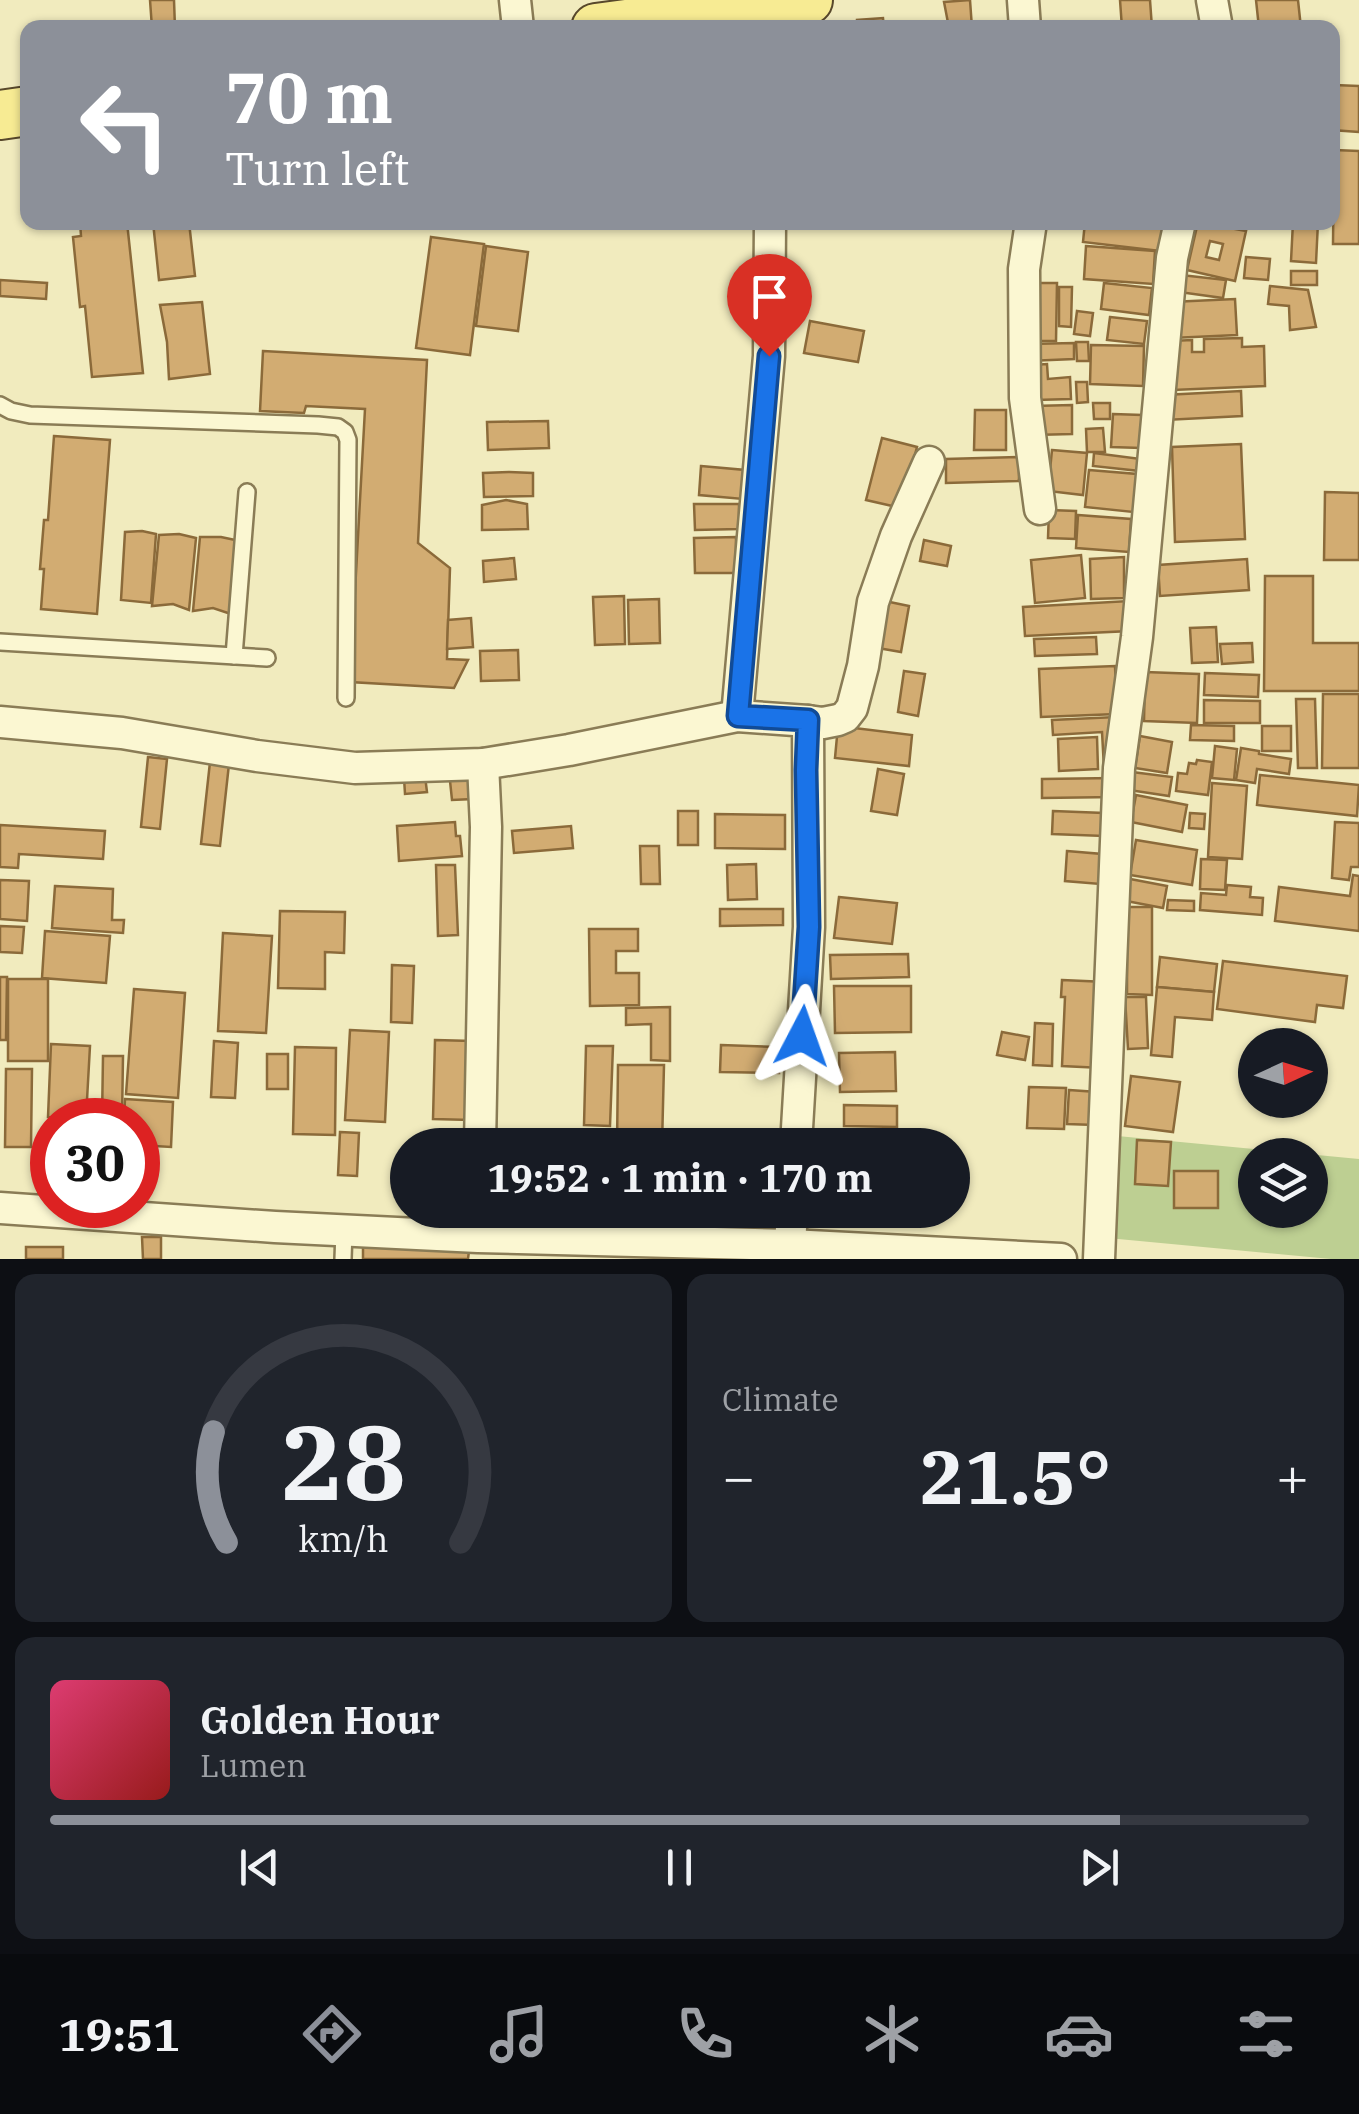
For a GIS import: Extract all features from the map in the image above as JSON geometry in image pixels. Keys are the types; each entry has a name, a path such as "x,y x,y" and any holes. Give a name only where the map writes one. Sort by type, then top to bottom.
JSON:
{"main road":[{"path":"743,19 808,0"}],"street":[{"path":"738,716 769,356 770,230"},
{"path":"1031,230 1024,269 1025,398 1040,509"},
{"path":"1099,1259 1120,768 1137,637 1172,258 1178,230"},
{"path":"0,722 122,733 355,768 484,764 738,716 823,723 838,720 852,708 873,602 896,536 929,462"},
{"path":"797,1128 809,927 808,720"},
{"path":"480,1128 484,764"},
{"path":"0,1208 344,1245 448,1228"},
{"path":"505,1228 620,1250 790,1246 933,1257 1061,1259"},
{"path":"790,1246 791,1228"}],"lane":[{"path":"0,404 30,415 318,425 346,432 346,698"},
{"path":"234,656 246,492"},
{"path":"0,642 267,658"}],"green space":[{"path":"1107,1135 1238,1147 1238,1228 1328,1228 1328,1156 1359,1159 1359,1259 1097,1237"}],"building":[{"path":"150,0 174,0 175,20 151,20"},
{"path":"970,0 971,20 947,20 944,2"},
{"path":"1120,0 1150,0 1151,20 1121,20"},
{"path":"1256,0 1298,0 1300,20 1258,20"},
{"path":"1340,85 1359,86 1359,132 1340,131"},
{"path":"1340,150 1359,151 1359,244 1333,244 1333,230 1340,230"},
{"path":"81,230 128,230 143,373 92,377 73,237 81,236"},
{"path":"154,230 190,230 195,276 159,280"},
{"path":"1084,230 1171,230 1169,252 1083,242"},
{"path":"1196,230 1246,231 1235,281 1187,270","holes":["1210,241 1223,244 1219,260 1206,257"]},
{"path":"1293,230 1318,230 1316,263 1291,261"},
{"path":"431,237 484,244 470,355 416,348"},
{"path":"486,246 528,252 518,331 476,326"},
{"path":"1086,246 1155,251 1153,284 1084,279"},
{"path":"1246,257 1270,259 1268,280 1244,278"},
{"path":"1291,271 1317,271 1317,285 1291,285"},
{"path":"1181,275 1226,280 1223,298 1179,292"},
{"path":"0,280 47,283 46,299 0,296"},
{"path":"1031,283 1057,283 1056,341 1030,341"},
{"path":"1104,283 1152,288 1149,315 1101,309"},
{"path":"1270,286 1308,290 1316,327 1290,330 1289,306 1268,304"},
{"path":"1059,287 1072,287 1071,327 1059,326"},
{"path":"1235,299 1237,335 1172,338 1171,302"},
{"path":"202,302 210,374 169,379 160,305"},
{"path":"1077,311 1093,313 1090,336 1074,334"},
{"path":"1110,317 1147,321 1144,344 1107,340"},
{"path":"810,321 864,331 858,362 804,353"},
{"path":"1242,338 1242,347 1264,346 1265,386 1173,390 1171,341 1192,340 1192,352 1204,352 1204,339"},
{"path":"1076,342 1088,342 1089,361 1077,361"},
{"path":"1074,343 1074,359 1028,361 1028,344"},
{"path":"1091,345 1144,346 1143,386 1090,384"},
{"path":"263,351 427,360 418,543 450,568 447,659 468,660 454,688 350,682 365,409 306,406 304,413 260,411"},
{"path":"1047,364 1048,379 1070,377 1071,399 1035,400 1033,365"},
{"path":"1076,382 1087,382 1088,402 1077,403"},
{"path":"1241,391 1242,416 1165,420 1164,395"},
{"path":"1093,403 1110,403 1110,419 1094,419"},
{"path":"1072,405 1072,434 1033,435 1033,406"},
{"path":"975,410 1006,410 1006,450 974,450"},
{"path":"1113,414 1142,415 1141,448 1111,447"},
{"path":"548,421 549,448 488,450 487,422"},
{"path":"1103,428 1105,452 1087,452 1086,429"},
{"path":"54,436 110,440 97,614 41,609 44,569 40,569"},
{"path":"882,438 917,447 901,508 866,500"},
{"path":"1241,444 1245,539 1175,542 1172,447"},
{"path":"1052,450 1087,453 1083,495 1048,491"},
{"path":"1094,453 1141,459 1140,471 1093,466"},
{"path":"1019,457 1019,481 946,483 946,459"},
{"path":"701,466 745,470 743,499 699,495"},
{"path":"1089,470 1137,474 1133,512 1085,507"},
{"path":"483,473 533,473 533,496 484,497"},
{"path":"1325,492 1359,493 1359,560 1324,560"},
{"path":"506,500 527,504 528,529 482,530 482,505"},
{"path":"694,504 739,504 739,529 695,530"},
{"path":"1049,510 1076,511 1075,539 1048,538"},
{"path":"1078,515 1131,519 1129,552 1076,548"},
{"path":"125,532 156,534 151,603 121,600"},
{"path":"159,535 196,538 189,610 173,604 152,606"},
{"path":"200,537 240,541 234,615 213,608 193,611"},
{"path":"736,537 736,573 695,573 694,538"},
{"path":"924,540 951,546 947,566 920,561"},
{"path":"1081,555 1085,598 1035,603 1031,560"},
{"path":"1124,557 1124,598 1091,599 1090,559"},
{"path":"514,558 516,579 484,582 483,561"},
{"path":"1247,559 1249,590 1160,596 1158,565"},
{"path":"1265,576 1313,576 1313,643 1359,643 1359,691 1264,691"},
{"path":"624,596 625,644 595,645 593,597"},
{"path":"659,599 660,643 629,644 628,600"},
{"path":"880,600 909,606 901,652 872,647"},
{"path":"1129,601 1130,631 1025,636 1023,607"},
{"path":"471,618 473,647 447,649 448,620"},
{"path":"1216,627 1218,662 1192,663 1190,628"},
{"path":"1096,637 1097,654 1035,656 1034,639"},
{"path":"1252,643 1253,662 1222,664 1220,644"},
{"path":"518,650 519,680 481,681 480,651"},
{"path":"1115,666 1117,714 1041,717 1039,669"},
{"path":"904,671 925,674 918,716 898,712"},
{"path":"1145,672 1199,674 1197,723 1144,721"},
{"path":"1205,673 1259,675 1258,697 1204,695"},
{"path":"1323,694 1359,694 1359,768 1322,768"},
{"path":"1296,699 1315,699 1317,768 1298,768"},
{"path":"1204,700 1260,701 1260,723 1204,723"},
{"path":"1116,717 1118,767 1104,768 1102,732 1053,735 1052,720"},
{"path":"1191,725 1234,726 1234,741 1190,740"},
{"path":"838,726 912,735 909,766 835,758"},
{"path":"1262,726 1291,726 1291,751 1262,751"},
{"path":"1140,736 1172,742 1167,773 1135,768"},
{"path":"1097,737 1098,769 1059,771 1058,739"},
{"path":"1215,746 1237,749 1234,780 1212,778"},
{"path":"1241,748 1291,759 1289,774 1257,769 1255,783 1236,780"},
{"path":"148,757 167,759 160,829 141,827"},
{"path":"1197,760 1212,762 1208,795 1176,791 1178,773 1187,774 1189,763 1196,764"},
{"path":"210,762 229,764 220,846 201,844"},
{"path":"878,769 904,774 897,815 871,811"},
{"path":"1132,772 1172,777 1169,796 1129,790"},
{"path":"1260,775 1359,785 1357,816 1257,805"},
{"path":"425,776 427,792 405,794 404,778"},
{"path":"1114,778 1115,797 1042,798 1042,779"},
{"path":"472,779 473,799 452,800 450,781"},
{"path":"1212,783 1247,786 1242,859 1208,857"},
{"path":"1136,795 1187,805 1182,832 1131,822"},
{"path":"678,811 698,811 698,845 678,845"},
{"path":"1053,811 1104,813 1104,836 1052,834"},
{"path":"1190,813 1205,814 1204,829 1189,828"},
{"path":"715,814 785,815 785,849 715,848"},
{"path":"455,822 462,856 399,861 397,826"},
{"path":"1335,822 1359,823 1359,867 1351,867 1349,880 1332,878"},
{"path":"0,825 105,831 103,859 19,854 18,868 0,867"},
{"path":"571,826 573,848 514,853 512,831"},
{"path":"1136,840 1197,850 1192,885 1130,875"},
{"path":"640,846 659,846 660,884 641,884"},
{"path":"1067,851 1102,854 1100,884 1065,881"},
{"path":"1201,859 1227,860 1225,890 1200,889"},
{"path":"756,864 757,899 728,900 727,865"},
{"path":"436,865 455,865 458,935 438,936"},
{"path":"1353,875 1359,876 1359,931 1275,921 1279,887 1350,896"},
{"path":"1125,878 1167,886 1163,908 1121,900"},
{"path":"0,880 29,881 27,921 0,919"},
{"path":"1227,885 1251,887 1250,897 1263,898 1262,915 1200,910 1201,893 1226,895"},
{"path":"55,886 113,889 112,920 124,920 123,933 52,928"},
{"path":"839,897 897,903 892,944 834,938"},
{"path":"1168,900 1194,901 1194,911 1167,910"},
{"path":"1127,907 1152,907 1152,995 1127,994"},
{"path":"720,909 783,909 783,925 720,926"},
{"path":"280,911 345,912 344,953 325,952 325,989 278,988"},
{"path":"0,926 24,927 22,953 0,952"},
{"path":"589,929 638,929 638,951 616,951 616,973 639,973 639,1005 590,1006"},
{"path":"45,931 110,936 106,983 42,978"},
{"path":"223,933 272,936 266,1033 218,1031"},
{"path":"908,954 909,977 831,979 830,955"},
{"path":"1160,957 1217,964 1214,992 1157,987"},
{"path":"1223,961 1347,976 1343,1008 1317,1005 1315,1022 1217,1009"},
{"path":"392,965 414,966 412,1023 391,1022"},
{"path":"0,977 7,977 6,1040 0,1040"},
{"path":"8,979 48,979 48,1061 8,1061"},
{"path":"1062,980 1106,982 1102,1068 1062,1066"},
{"path":"834,986 911,986 911,1032 835,1033"},
{"path":"1157,987 1214,992 1212,1020 1175,1017 1172,1057 1151,1055"},
{"path":"134,989 185,993 178,1098 126,1094"},
{"path":"1125,997 1146,997 1148,1048 1128,1049"},
{"path":"670,1007 670,1061 651,1060 651,1024 626,1025 626,1008"},
{"path":"1035,1023 1053,1024 1052,1066 1033,1065"},
{"path":"350,1030 389,1032 385,1122 345,1120"},
{"path":"1002,1032 1029,1037 1025,1060 997,1055"},
{"path":"435,1040 472,1041 471,1120 433,1119"},
{"path":"214,1041 238,1043 235,1098 211,1097"},
{"path":"51,1044 90,1046 87,1098 49,1098"},
{"path":"721,1045 779,1047 779,1073 720,1072"},
{"path":"586,1046 613,1046 610,1126 584,1125"},
{"path":"295,1047 336,1048 335,1135 293,1134"},
{"path":"895,1052 896,1091 840,1092 839,1053"},
{"path":"267,1054 288,1054 288,1089 267,1089"},
{"path":"103,1056 123,1056 122,1098 102,1098"},
{"path":"618,1065 664,1065 662,1128 617,1128"},
{"path":"6,1069 32,1069 30,1147 5,1147"},
{"path":"1131,1076 1180,1082 1173,1132 1125,1126"},
{"path":"1029,1087 1066,1088 1064,1129 1027,1128"},
{"path":"1069,1090 1097,1092 1095,1125 1067,1124"},
{"path":"160,1101 173,1102 171,1147 160,1146"},
{"path":"844,1105 897,1106 897,1127 844,1126"},
{"path":"340,1132 359,1133 357,1176 338,1175"},
{"path":"1137,1140 1171,1142 1168,1186 1135,1184"},
{"path":"1174,1171 1218,1171 1218,1208 1174,1208"},
{"path":"142,1237 161,1237 161,1259 143,1259"},
{"path":"363,1245 469,1251 468,1259 363,1259"},
{"path":"26,1247 63,1247 63,1259 26,1259"}],"route":[{"path":"769,356 738,716 808,720 809,927 802,1036"}]}
